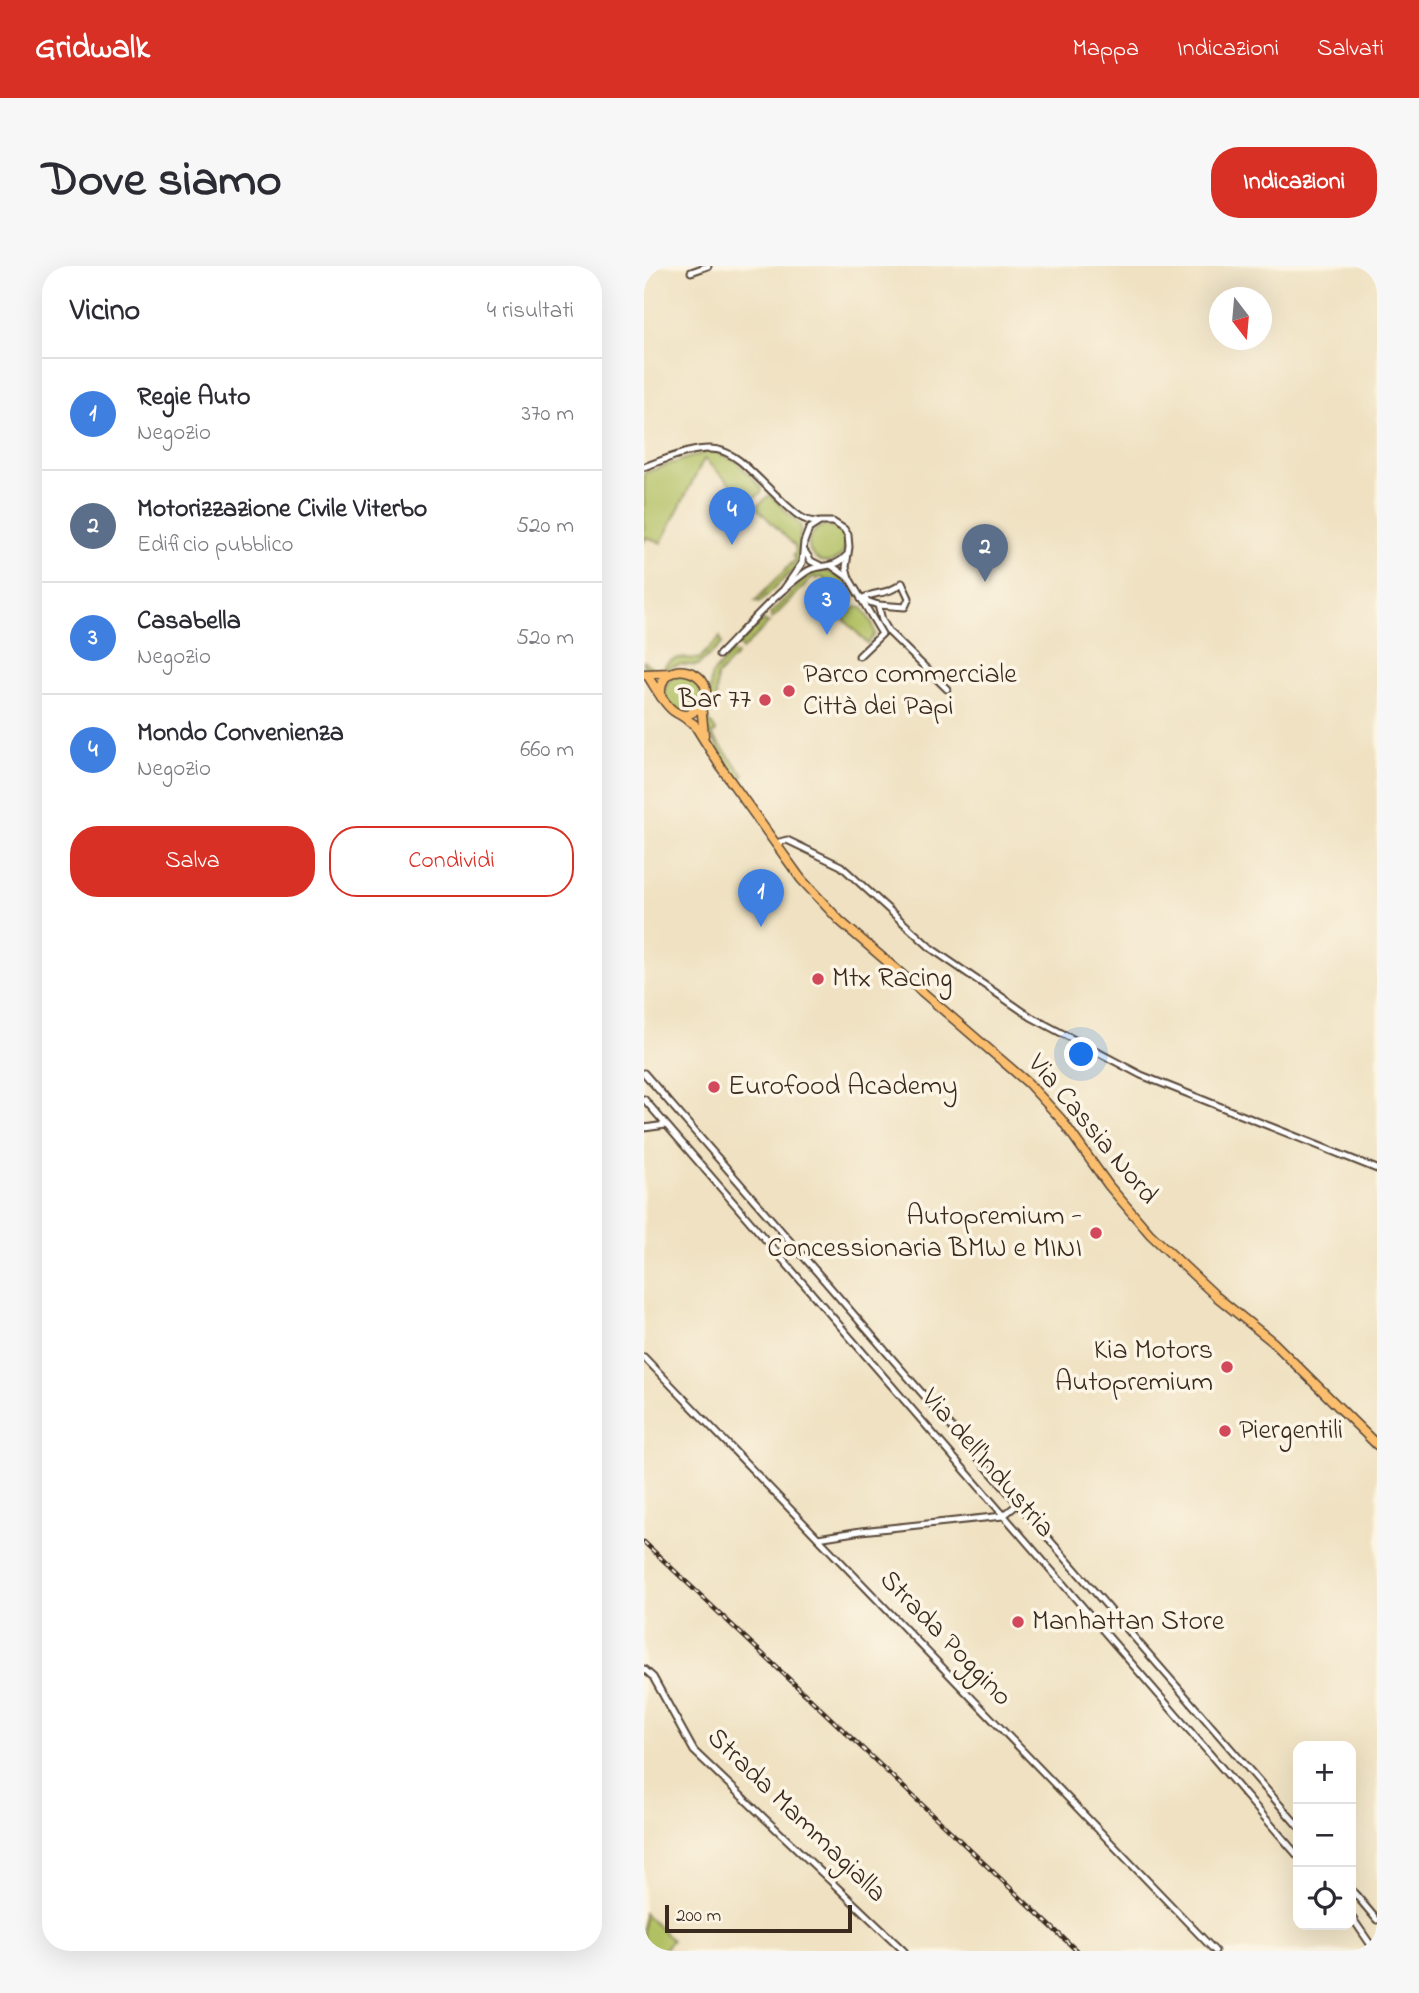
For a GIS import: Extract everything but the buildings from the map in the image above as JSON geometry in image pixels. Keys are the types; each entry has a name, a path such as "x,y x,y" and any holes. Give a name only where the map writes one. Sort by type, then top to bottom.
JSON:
{"main road":[{"path":"688,670 700,678 705,690 701,704 691,712 677,713 668,709 645,674 688,670"},
{"path":"661,697 663,683 672,673"},
{"name":"Via Cassia Nord","path":"701,704 704,738"},
{"name":"Via Cassia Nord","path":"677,713 694,724 722,769 801,879 840,921 952,1015 1034,1089 1061,1119 1109,1186 1150,1234 1217,1297 1273,1342 1377,1445"}],"street":[{"path":"691,272 708,266"},
{"path":"644,467 698,449 724,450 741,460 800,518 805,536 802,563 784,589"},
{"path":"800,518 833,522 844,529 849,541 846,567 849,578 881,634 859,656"},
{"path":"805,536 809,528 820,522"},
{"path":"804,549 811,561 828,566 849,578"},
{"path":"719,655 784,589 810,570 839,564 847,554"},
{"path":"902,583 909,598 908,604 902,607 878,605 861,599 868,595 890,592 902,583"},
{"path":"878,605 881,620 889,632 947,689"},
{"path":"776,843 787,840 841,866 932,949 1031,1017 1141,1075 1377,1169"},
{"name":"Via dell'Industria","path":"644,1073 1293,1820"},
{"name":"Via dell'Industria","path":"644,1099 1293,1850"},
{"path":"644,1128 666,1125"},
{"name":"Strada Poggino","path":"644,1357 1215,1951"},
{"path":"818,1538 1003,1516 1018,1504"},
{"name":"Strada Mammagialla","path":"644,1669 653,1677 694,1751 904,1951"},
{"path":"1356,1895 1377,1920"},
{"path":"1356,1923 1376,1951"}],"green space":[{"path":"715,452 736,461 762,488 761,493 749,501 704,459 661,543 647,537 644,542 644,473 703,453"},
{"path":"770,495 801,526 801,558 795,568 760,602 755,601 796,559 793,556 796,552 795,546 758,509 758,505"},
{"path":"827,526 840,531 845,544 840,557 827,562 814,557 809,544 814,531"},
{"path":"814,571 828,572 844,580 855,596 851,605 821,576 817,579 814,576 772,619 770,614"},
{"path":"831,606 844,619 856,607 863,608 875,634 868,644"},
{"path":"763,621 769,623 742,650 739,645"},
{"path":"720,637 722,644 698,665 679,665 659,670 670,661 699,659"},
{"path":"732,652 737,655 717,676 716,703 709,709 707,717 716,731 712,735 744,775 736,781 703,721 710,698 711,676"},
{"path":"644,661 659,670 644,666"},
{"path":"683,674 696,679 701,692 696,705 683,710 670,705 665,692 670,679"},
{"path":"644,1913 672,1940 662,1951 644,1951"}],"railway":[{"path":"644,1542 1077,1951"}],"place":[{"name":"Mondo Convenienza","path":"732,545"},
{"name":"Motorizzazione Civile Viterbo","path":"985,582"},
{"name":"Casabella","path":"827,635"},
{"name":"Parco commerciale Città dei Papi","path":"789,691"},
{"name":"Bar 77","path":"765,700"},
{"name":"Regie Auto","path":"761,927"},
{"name":"Mtx Racing","path":"818,979"},
{"name":"Eurofood Academy","path":"714,1087"},
{"name":"Autopremium - Concessionaria BMW e MINI","path":"1096,1233"},
{"name":"Kia Motors Autopremium","path":"1227,1367"},
{"name":"Piergentili","path":"1225,1431"},
{"name":"Manhattan Store","path":"1018,1622"}]}
